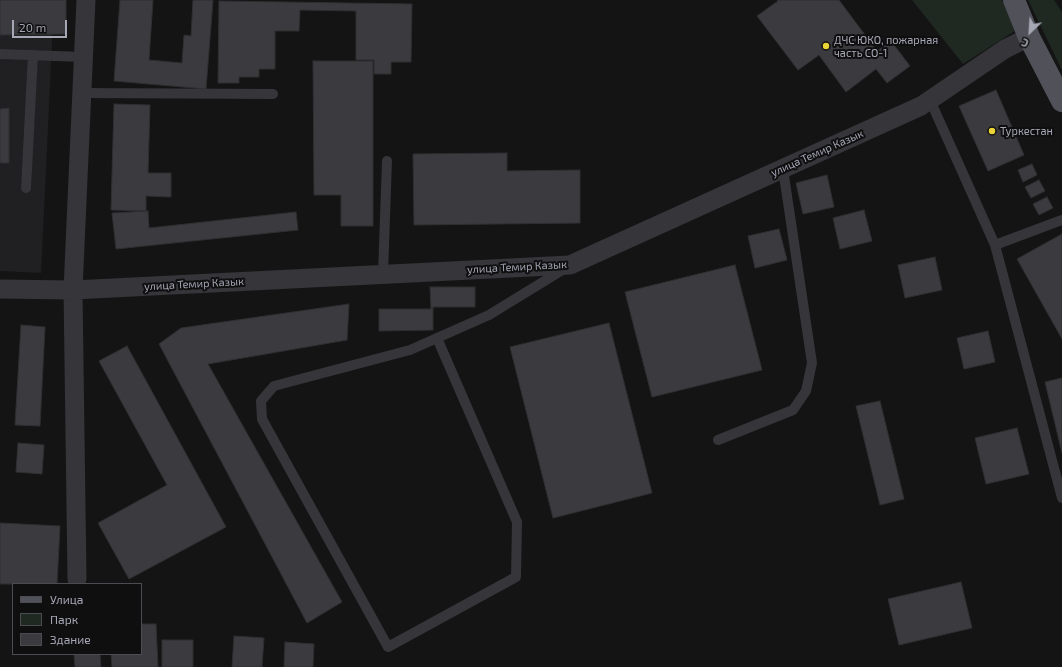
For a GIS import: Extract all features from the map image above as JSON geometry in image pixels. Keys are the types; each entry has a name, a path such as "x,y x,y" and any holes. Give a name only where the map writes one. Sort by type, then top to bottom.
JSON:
{"main road":[{"path":"1014,0 1029,37 1062,101"}],"street":[{"path":"77,579 73,290 86,0"},
{"name":"улица Темир Казык","path":"0,289 73,290 570,265 921,106 1005,49 1029,37"}],"lane":[{"path":"0,54 83,57"},
{"path":"26,188 33,55"},
{"path":"82,93 273,94"},
{"path":"930,100 995,245 1062,498"},
{"path":"382,274 387,160"},
{"path":"718,440 792,410 806,391 812,364 783,169"},
{"path":"995,245 1062,220"},
{"path":"437,338 517,522 516,577 388,647 262,419 260,401 274,386 410,350 489,314 570,265"}],"shaded area":[{"path":"0,0 54,0 41,273 0,271"}],"green space":[{"path":"912,0 1002,0 1015,31 963,64"},
{"path":"1028,0 1054,0 1062,12 1062,70"}],"building":[{"path":"0,0 66,0 66,34 0,35"},
{"path":"120,0 153,0 149,60 182,63 184,35 191,36 193,0 213,0 206,89 114,81"},
{"name":"ДЧС ЮКО, пожарная часть СО-1","path":"777,0 839,0 877,51 891,41 910,66 887,83 876,69 846,92 819,55 798,70 757,16 778,1"},
{"path":"219,1 412,4 411,62 391,62 391,74 374,74 374,60 356,60 356,11 300,10 299,31 275,31 275,69 259,69 259,77 239,77 239,83 218,83"},
{"path":"313,61 373,61 373,226 341,226 341,195 314,195"},
{"name":"Туркестан","path":"996,90 1024,155 988,171 959,106"},
{"path":"114,104 150,105 148,173 171,173 171,197 146,196 146,211 111,210"},
{"path":"9,108 9,163 0,163 0,109"},
{"path":"507,153 507,171 580,170 580,223 414,225 413,154"},
{"path":"1032,164 1037,175 1023,182 1018,170"},
{"path":"827,175 834,207 803,214 796,183"},
{"path":"1039,180 1045,191 1031,198 1025,187"},
{"path":"1047,197 1053,208 1039,215 1033,204"},
{"path":"864,210 872,241 840,249 833,218"},
{"path":"148,211 149,228 296,212 298,230 116,249 112,213"},
{"path":"779,229 787,260 755,268 748,236"},
{"path":"1062,234 1062,339 1017,259"},
{"path":"935,257 942,290 905,298 898,265"},
{"path":"735,265 762,370 652,397 625,292"},
{"path":"430,287 475,287 475,307 433,307 433,330 379,331 379,309 431,309"},
{"path":"349,304 347,340 208,364 342,602 307,623 159,344 181,328"},
{"path":"609,323 652,493 553,518 510,347"},
{"path":"21,325 45,327 40,426 15,425"},
{"path":"988,331 995,362 964,369 957,338"},
{"path":"127,346 226,527 129,579 98,523 167,485 99,361"},
{"path":"1062,378 1062,453 1045,382"},
{"path":"880,401 904,499 880,505 856,406"},
{"path":"1017,428 1029,474 986,484 975,438"},
{"path":"18,443 44,445 42,474 16,472"},
{"path":"0,523 60,526 57,583 0,584"},
{"path":"961,582 972,628 899,645 888,599"},
{"path":"142,624 156,624 158,667 112,667 111,655 142,655"},
{"path":"234,636 264,638 262,667 232,667"},
{"path":"162,640 193,640 193,667 162,667"},
{"path":"285,642 314,644 313,667 284,667"},
{"path":"74,655 100,655 101,667 75,667"}],"place":[{"name":"ДЧС ЮКО, пожарная часть СО-1","path":"826,46"},
{"name":"Туркестан","path":"992,131"}]}
